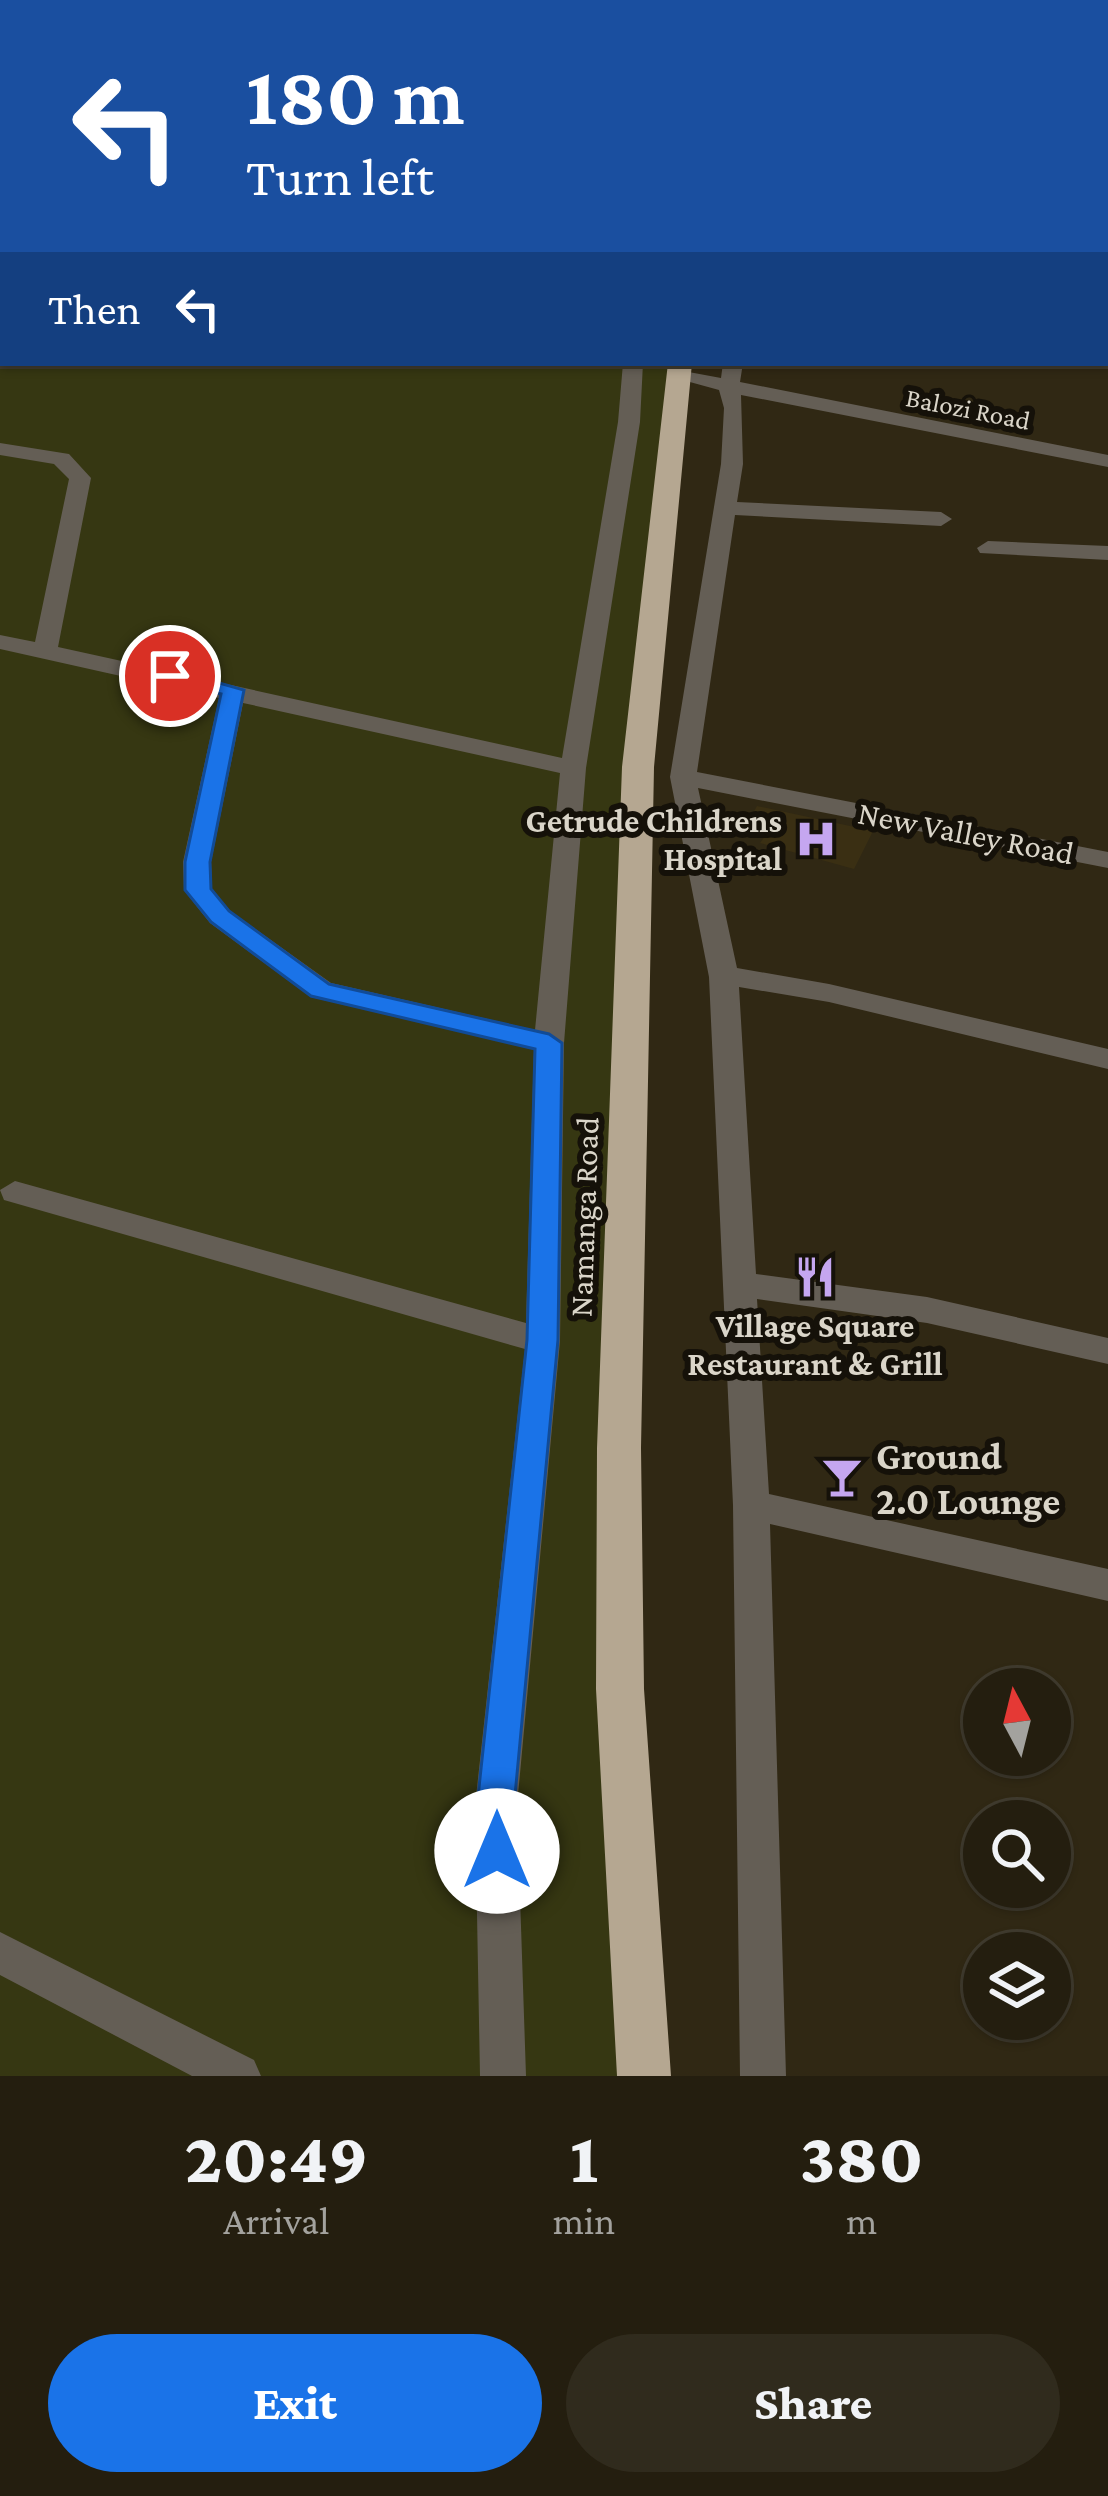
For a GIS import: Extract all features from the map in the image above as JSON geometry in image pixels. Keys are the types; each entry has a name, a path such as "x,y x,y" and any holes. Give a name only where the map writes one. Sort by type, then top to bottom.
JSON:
{"highway":[{"name":"Namanga Road","path":"644,2076 620,1689 619,1448 638,767 679,370"}],"street":[{"path":"503,2076 496,1806 543,1340 549,1043 573,768 629,422 633,366"},
{"name":"Balozi Road","path":"679,370 731,377 1108,461"},
{"path":"731,377 734,408 725,508 683,777 724,977 736,1284 751,1505 763,2076"},
{"path":"0,448 61,459 80,478 46,651"},
{"path":"725,508 941,519"},
{"path":"988,548 1108,553"},
{"path":"0,642 573,768"},
{"path":"233,690 197,862 198,890 220,916 321,990 549,1043"},
{"name":"New Valley Road","path":"683,777 1108,860"},
{"path":"724,977 829,993 1108,1059"},
{"path":"15,1192 543,1340"},
{"path":"736,1284 927,1310 1108,1351"},
{"path":"751,1505 1108,1585"},
{"path":"0,1952 238,2076"}],"shaded area":[{"path":"0,366 680,366 627,758 644,2076 0,2076"},
{"name":"Getrude Childrens Hospital","path":"757,806 873,831 854,869 760,843 765,836 753,813"}],"place":[{"name":"Getrude Childrens Hospital","path":"816,839"},
{"name":"Village Square Restaurant & Grill","path":"815,1277"},
{"name":"Ground 2.0 Lounge","path":"842,1477"}],"route":[{"path":"170,676 233,690 197,862 198,890 220,916 321,990 549,1043 543,1340 496,1806 497,1851"}]}
